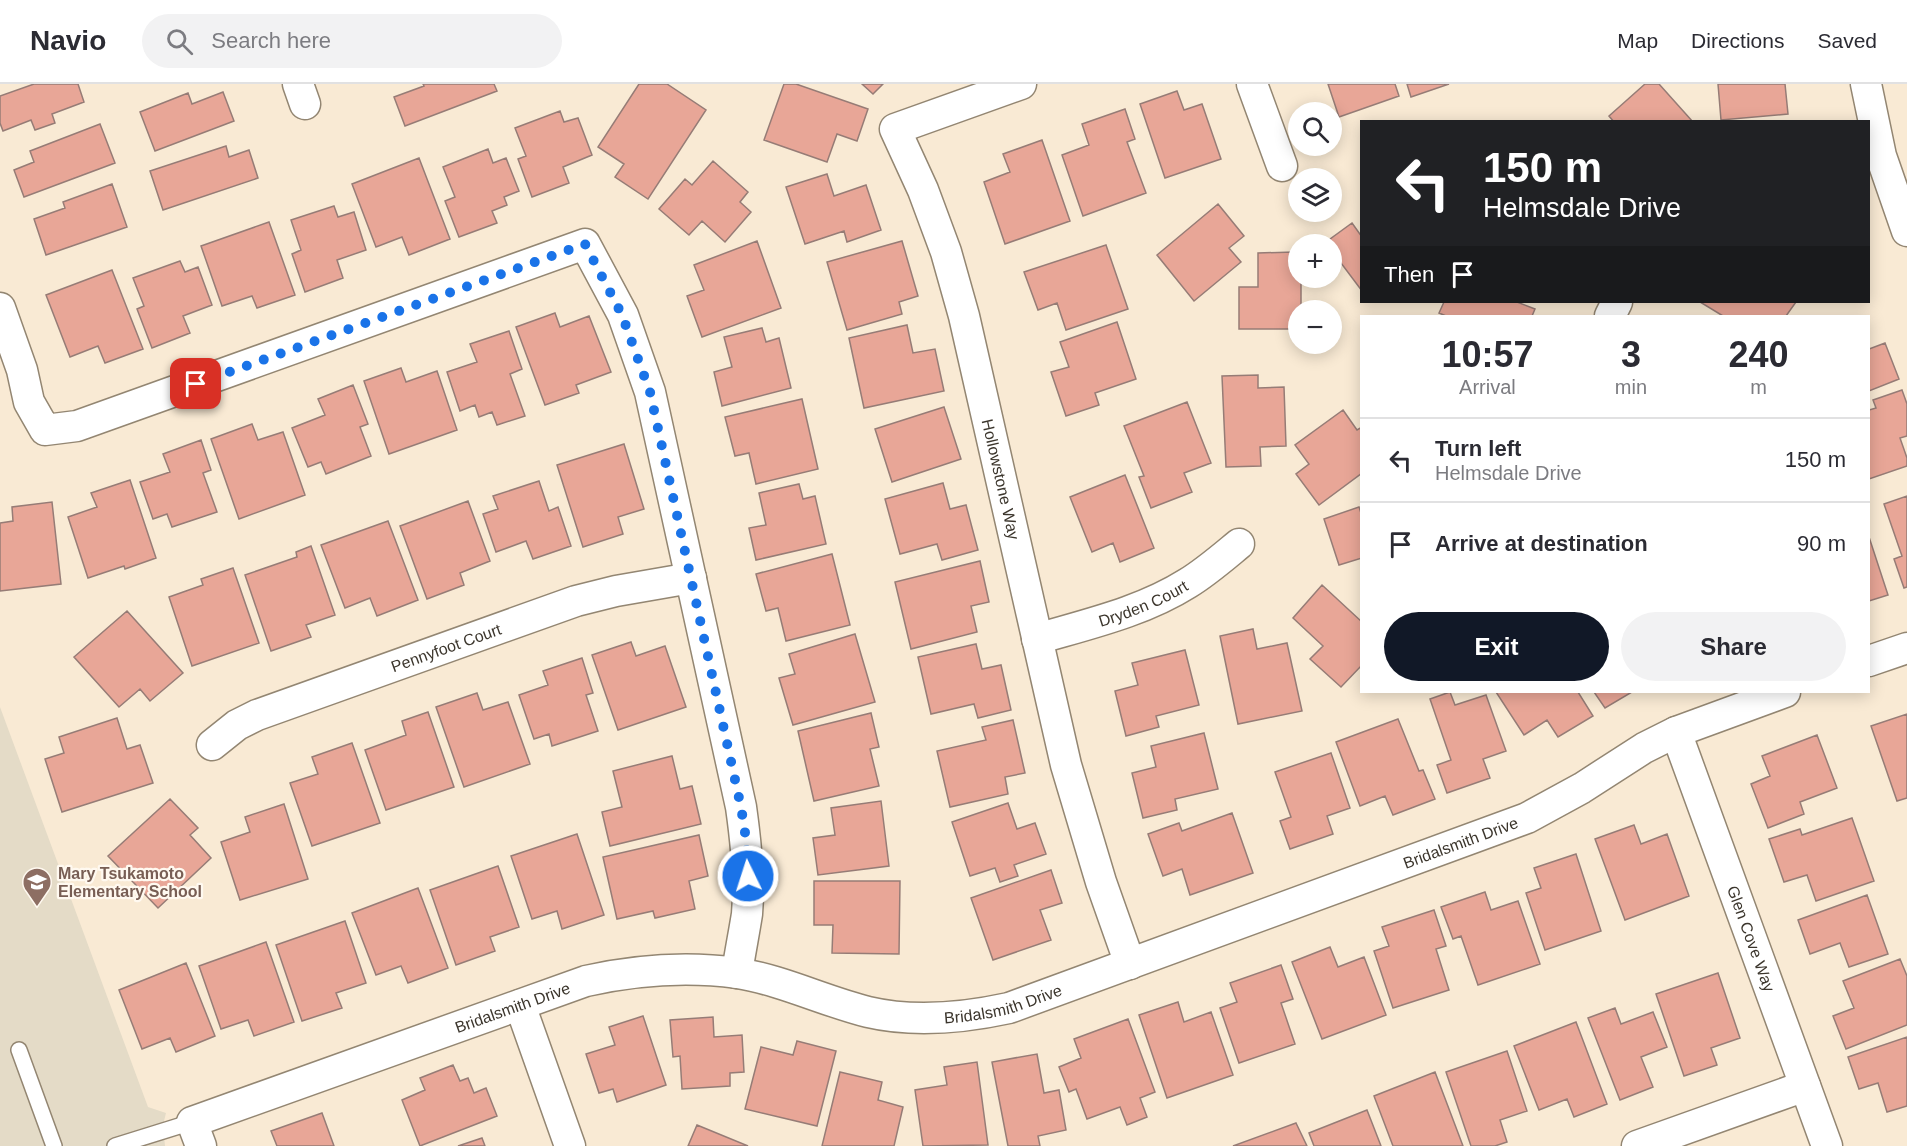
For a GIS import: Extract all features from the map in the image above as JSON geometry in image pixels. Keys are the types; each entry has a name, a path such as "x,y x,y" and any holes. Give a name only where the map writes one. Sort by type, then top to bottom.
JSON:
{"street":[{"name":"Hollowstone Way","path":"1021,84 895,129 946,252 964,316 1066,765 1082,824 1130,964"},
{"path":"1252,84 1282,166"},
{"path":"1866,84 1869,120"},
{"path":"1870,123 1907,231"},
{"path":"0,308 22,370 28,402 45,430 78,426 585,244 622,315 650,392 741,807 748,876 747,913 737,973"},
{"name":"Dryden Court","path":"1037,639 1122,614 1156,600 1186,585 1239,544"},
{"name":"Pennyfoot Court","path":"212,745 237,725 257,715 576,601 616,591 692,578"},
{"path":"1870,661 1907,648"},
{"name":"Bridalsmith Drive","path":"196,1134 520,1005 586,981 618,974 682,969 737,973 771,981 869,1012 904,1017 939,1019 1009,1008 1527,818 1582,788 1644,748 1676,732 1782,693"},
{"name":"Glen Cove Way","path":"1676,732 1827,1146"},
{"path":"520,1005 570,1146"},
{"path":"1637,1146 1805,1086"}],"lane":[{"path":"19,1050 54,1146"},
{"path":"115,1146 196,1134"}],"shaded area":[{"name":"Mary Tsukamoto Elementary School","path":"0,707 148,1107 166,1113 163,1125 165,1146 0,1146"}],"building":[{"path":"34,84 78,84 84,102 52,114 55,123 35,130 31,120 3,131 0,123 0,96"},
{"path":"423,84 494,84 497,91 405,126 394,97 424,86"},
{"path":"639,84 667,84 706,110 648,199 615,177 624,164 598,147"},
{"path":"784,84 796,84 868,109 857,141 837,134 827,162 764,140"},
{"path":"862,84 883,84 873,94"},
{"path":"1328,84 1395,84 1399,96 1342,116 1342,102 1334,102"},
{"path":"1407,84 1449,84 1411,97"},
{"path":"1645,84 1659,84 1691,120 1612,120 1609,116"},
{"path":"1718,84 1785,84 1788,114 1721,120"},
{"path":"1177,91 1184,110 1202,104 1221,159 1165,178 1140,104"},
{"path":"223,92 234,121 155,151 140,112 188,93 192,104"},
{"path":"1125,109 1135,139 1127,142 1146,193 1083,216 1062,155 1089,145 1082,124"},
{"path":"560,111 564,122 578,118 592,155 563,167 569,183 532,197 518,159 526,156 515,128"},
{"path":"100,124 115,163 24,197 14,170 34,162 30,151"},
{"path":"1042,140 1070,221 1005,244 984,182 1010,172 1003,154"},
{"path":"226,146 229,157 249,150 258,178 163,210 150,171"},
{"path":"488,149 493,163 506,158 519,191 504,197 507,205 492,211 497,223 459,237 445,201 455,197 443,167"},
{"path":"419,158 450,239 409,255 402,237 376,247 352,184"},
{"path":"713,161 748,192 740,202 751,212 725,242 702,221 689,235 659,209 685,179 692,185"},
{"path":"827,174 834,196 866,185 881,230 847,242 844,231 805,244 786,187"},
{"path":"112,184 127,227 46,255 34,219 65,208 63,202"},
{"path":"1218,204 1244,236 1229,248 1241,262 1194,301 1157,255"},
{"path":"334,206 338,217 354,212 366,250 337,260 343,278 305,292 292,254 301,250 291,220"},
{"path":"269,222 295,295 257,308 252,296 222,306 201,246"},
{"path":"1352,223 1360,234 1360,288 1342,264 1342,234 1337,234"},
{"path":"757,241 781,308 702,337 687,296 704,290 694,265"},
{"path":"902,241 918,296 899,302 902,314 847,330 827,262"},
{"path":"1106,245 1128,309 1066,330 1057,303 1038,310 1024,272"},
{"path":"1288,252 1288,288 1301,288 1301,300 1288,300 1288,329 1239,329 1239,287 1258,287 1258,253"},
{"path":"180,261 185,272 198,267 212,305 183,316 190,333 152,348 137,309 144,306 133,278"},
{"path":"112,270 143,349 105,363 98,346 70,357 46,295"},
{"path":"1444,303 1520,303 1535,309 1532,315 1444,315 1439,313"},
{"path":"1702,303 1795,303 1787,315 1721,315"},
{"path":"555,313 560,327 589,316 611,372 576,385 579,393 545,405 516,327"},
{"path":"1117,322 1136,379 1095,393 1099,405 1066,416 1051,372 1069,367 1060,342"},
{"path":"907,325 913,353 935,349 944,391 864,408 849,338"},
{"path":"762,328 766,342 779,338 791,388 722,406 714,372 732,367 724,337"},
{"path":"509,331 522,369 510,374 525,416 497,425 492,412 479,417 475,405 460,411 447,372 477,362 470,344"},
{"path":"1885,343 1899,379 1870,391 1870,349"},
{"path":"401,368 406,382 437,371 457,430 389,454 364,381"},
{"path":"1258,375 1258,388 1284,387 1286,446 1260,447 1261,466 1226,467 1222,376"},
{"path":"353,385 368,424 360,427 371,456 326,474 321,462 308,467 292,428 325,415 318,399"},
{"path":"1902,390 1907,404 1907,436 1900,438 1907,458 1907,466 1870,479 1870,410 1876,408 1873,400"},
{"path":"802,399 818,469 756,484 749,453 735,456 725,417"},
{"path":"1187,402 1211,463 1184,473 1192,492 1151,508 1139,477 1144,476 1124,426"},
{"path":"944,407 961,459 892,482 875,429"},
{"path":"1343,410 1357,430 1360,428 1360,474 1319,505 1296,474 1309,464 1295,445"},
{"path":"252,424 258,440 283,432 305,495 239,519 211,439"},
{"path":"201,440 211,470 203,473 217,512 172,527 167,514 153,519 140,482 170,472 163,454"},
{"path":"624,444 644,509 618,517 623,534 583,547 557,465"},
{"path":"1125,475 1154,548 1120,562 1113,543 1092,552 1070,497"},
{"path":"130,480 156,558 125,569 124,566 88,578 68,517 97,507 91,493"},
{"path":"539,481 549,511 558,507 571,546 533,559 526,541 496,552 483,514 498,509 493,496"},
{"path":"943,483 950,509 966,505 978,550 942,560 937,544 900,554 885,499"},
{"path":"799,484 803,499 815,496 826,544 756,560 749,528 766,525 759,493"},
{"path":"1907,496 1907,587 1904,588 1894,559 1902,556 1884,504"},
{"path":"468,501 490,561 460,573 464,585 427,599 400,526"},
{"path":"52,502 61,584 0,591 0,523 13,521 12,507"},
{"path":"1359,507 1360,559 1339,565 1324,519"},
{"path":"388,521 418,600 377,616 370,598 345,608 321,545"},
{"path":"1870,540 1888,595 1870,601"},
{"path":"311,546 335,615 306,625 311,637 271,651 245,575 297,557 296,552"},
{"path":"832,554 850,625 786,641 778,608 766,611 756,574"},
{"path":"980,561 989,602 971,606 977,632 911,649 895,582"},
{"path":"233,568 259,643 192,666 169,597 203,585 201,579"},
{"path":"1322,585 1360,620 1360,667 1341,687 1310,659 1323,646 1293,618"},
{"path":"127,611 183,673 150,701 140,689 119,707 74,657"},
{"path":"1253,629 1257,649 1287,643 1302,711 1238,724 1220,636"},
{"path":"855,634 875,702 793,725 779,678 795,674 789,654"},
{"path":"631,642 636,656 665,646 686,707 618,730 592,655"},
{"path":"976,644 982,669 1001,665 1011,710 978,718 974,704 931,714 918,657"},
{"path":"1185,650 1199,705 1156,716 1159,727 1126,736 1115,691 1138,685 1132,663"},
{"path":"582,658 593,693 586,695 598,731 552,746 549,734 534,739 519,695 548,685 543,671"},
{"path":"477,693 483,710 508,702 530,764 464,787 436,707"},
{"path":"1450,693 1455,705 1486,695 1506,751 1483,759 1490,778 1447,793 1437,765 1451,760 1430,699"},
{"path":"1497,693 1579,693 1593,716 1558,737 1547,720 1524,735"},
{"path":"1595,693 1630,693 1605,708"},
{"path":"428,712 454,787 386,810 365,750 406,735 402,721"},
{"path":"871,713 879,747 870,749 879,786 814,801 798,731"},
{"path":"1907,714 1907,798 1897,801 1871,726"},
{"path":"117,718 127,749 140,745 153,783 62,812 45,759 64,753 59,737"},
{"path":"1398,719 1419,771 1423,770 1435,799 1393,815 1385,796 1360,806 1336,742"},
{"path":"1013,720 1025,773 1005,777 1008,794 950,807 937,751 986,740 982,727"},
{"path":"1204,733 1218,789 1175,799 1177,810 1143,818 1132,773 1156,767 1151,746"},
{"path":"1817,735 1837,788 1800,802 1804,814 1768,828 1751,784 1770,776 1762,756"},
{"path":"352,743 380,823 312,846 290,783 318,774 312,757"},
{"path":"1331,753 1350,808 1327,816 1333,834 1290,849 1280,821 1291,817 1275,772"},
{"path":"672,756 680,789 692,786 701,824 610,846 602,812 622,807 613,771"},
{"path":"170,799 198,828 190,835 211,858 158,908 108,856"},
{"path":"881,801 889,866 818,875 813,838 835,835 831,808"},
{"path":"1008,803 1017,829 1035,823 1046,854 1014,865 1018,876 1000,882 995,868 970,876 952,822"},
{"path":"284,804 308,879 240,900 221,842 250,832 245,817"},
{"path":"1232,813 1253,873 1190,895 1182,869 1163,876 1148,834 1179,823 1182,831"},
{"path":"1852,818 1874,881 1816,901 1807,875 1784,882 1769,839 1800,829 1802,835"},
{"path":"1634,825 1641,844 1667,834 1689,896 1625,920 1595,839"},
{"path":"577,834 604,915 562,929 557,911 532,919 511,856"},
{"path":"699,835 708,876 689,881 695,909 655,918 653,911 617,919 603,857"},
{"path":"1576,854 1601,931 1545,950 1526,893 1541,888 1534,868"},
{"path":"498,866 519,927 490,937 495,951 456,965 430,890"},
{"path":"1051,870 1062,903 1040,910 1051,940 993,960 971,898"},
{"path":"814,881 900,881 899,954 832,953 833,925 814,925"},
{"path":"418,888 448,968 408,983 401,966 376,975 352,913"},
{"path":"1485,892 1491,910 1518,901 1540,964 1478,985 1461,936 1453,939 1441,907"},
{"path":"1867,895 1888,954 1849,967 1840,943 1810,954 1798,920"},
{"path":"1434,910 1446,946 1436,949 1449,990 1393,1008 1374,951 1389,946 1382,927"},
{"path":"345,921 366,983 336,993 342,1008 302,1021 276,945"},
{"path":"266,942 294,1022 254,1036 248,1020 221,1029 199,966"},
{"path":"1330,947 1338,967 1364,957 1386,1015 1322,1039 1292,962"},
{"path":"1900,959 1907,976 1907,1025 1846,1049 1833,1016 1854,1008 1843,981"},
{"path":"186,963 215,1036 176,1052 170,1038 142,1049 119,990"},
{"path":"1281,965 1293,999 1281,1003 1295,1044 1239,1063 1220,1008 1237,1002 1230,983"},
{"path":"1718,973 1740,1038 1711,1048 1717,1065 1684,1076 1656,994"},
{"path":"1178,1002 1184,1022 1211,1012 1233,1075 1167,1098 1139,1015"},
{"path":"1615,1008 1621,1024 1653,1012 1667,1047 1641,1057 1653,1087 1620,1100 1588,1018"},
{"path":"643,1016 666,1085 617,1102 613,1089 599,1093 586,1054 615,1045 609,1027"},
{"path":"713,1017 714,1037 742,1035 744,1072 730,1073 730,1086 682,1089 680,1056 673,1057 670,1020"},
{"path":"1128,1019 1155,1092 1140,1098 1147,1117 1127,1125 1120,1107 1087,1119 1076,1089 1069,1092 1059,1067 1081,1058 1074,1039"},
{"path":"1576,1022 1607,1104 1574,1117 1567,1099 1539,1110 1514,1046"},
{"path":"1907,1037 1907,1106 1887,1112 1878,1083 1859,1089 1848,1057"},
{"path":"797,1041 836,1051 817,1126 745,1109 761,1047 793,1055"},
{"path":"1507,1051 1527,1111 1500,1120 1507,1142 1495,1146 1471,1146 1446,1072"},
{"path":"1037,1054 1044,1093 1059,1090 1066,1130 1038,1136 1040,1146 1008,1146 992,1062"},
{"path":"977,1062 988,1145 923,1146 915,1090 947,1085 944,1067"},
{"path":"453,1065 460,1081 468,1078 474,1093 486,1088 497,1116 420,1146 402,1100 425,1090 420,1078"},
{"path":"840,1072 882,1082 878,1100 903,1107 894,1146 822,1146"},
{"path":"1435,1072 1463,1146 1393,1146 1374,1096"},
{"path":"1367,1110 1381,1146 1314,1146 1309,1133"},
{"path":"322,1113 334,1146 277,1146 271,1131"},
{"path":"1296,1123 1307,1146 1233,1146"},
{"path":"697,1125 748,1146 688,1146"},
{"path":"482,1138 485,1146 458,1146"}],"place":[{"name":"Mary Tsukamoto Elementary School","path":"37,908"}],"route":[{"path":"196,384 585,244 622,315 650,392 741,807 748,876"}]}
